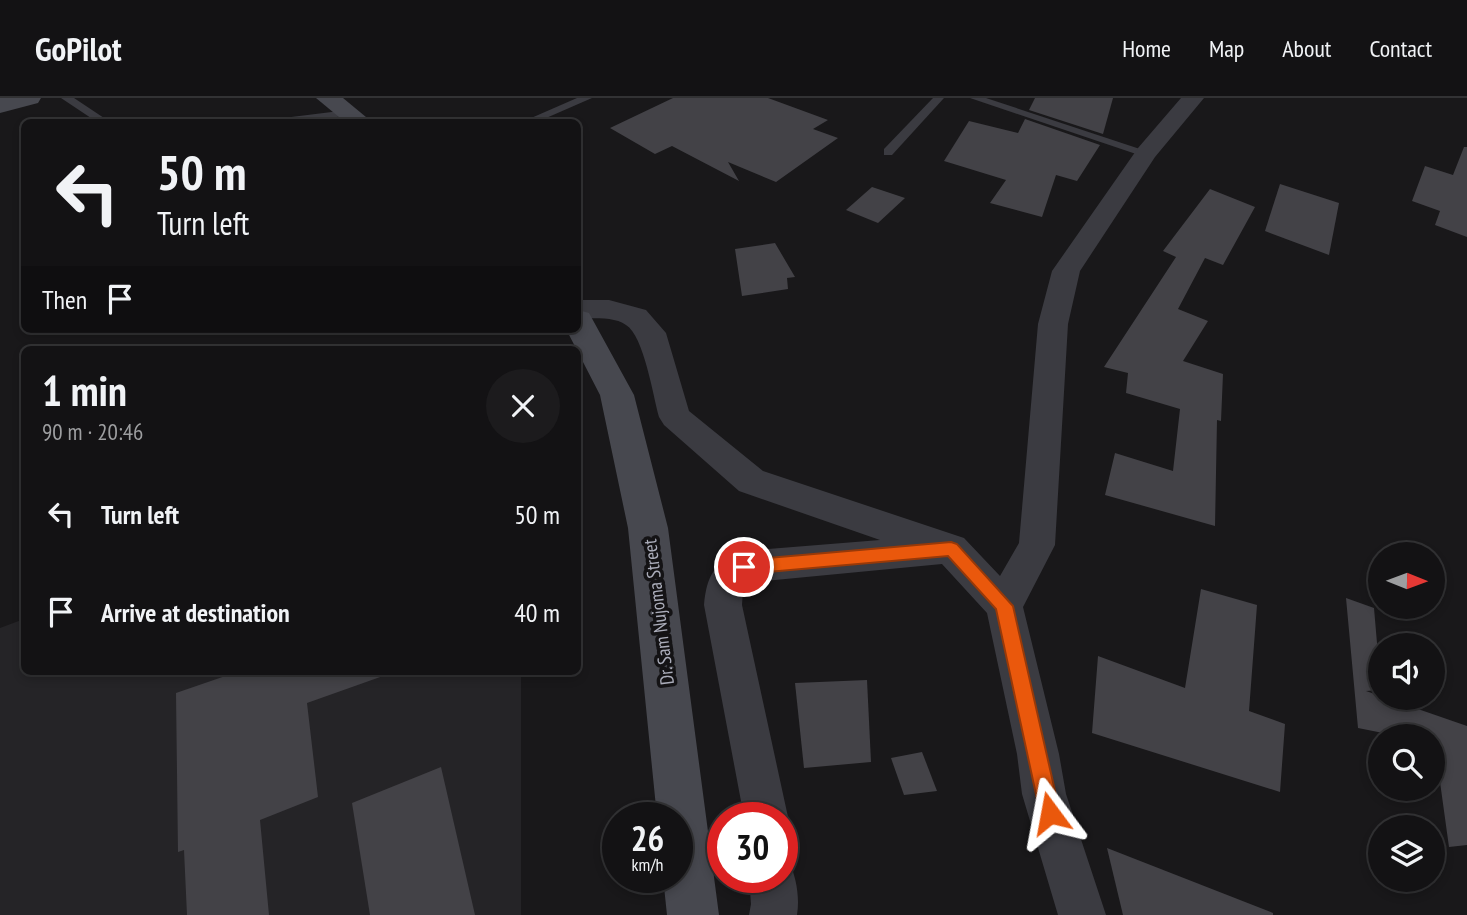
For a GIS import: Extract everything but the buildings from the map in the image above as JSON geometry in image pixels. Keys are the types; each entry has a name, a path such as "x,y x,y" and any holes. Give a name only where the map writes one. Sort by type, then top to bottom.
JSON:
{"street":[{"path":"0,106 29,98"},
{"path":"328,98 354,118"},
{"path":"1004,606 1037,545 1054,324 1066,271 1146,153 1193,98"},
{"path":"581,309 609,310 636,317 651,333 675,416 751,481 951,549 1004,606 1038,754 1044,794 1082,915"},
{"name":"Dr. Sam Nujoma Street","path":"581,327 617,395 648,528 693,915"},
{"path":"763,802 723,605 725,583 744,567 951,549"},
{"path":"773,915 774,893"}],"lane":[{"path":"66,98 99,119"},
{"path":"535,119 587,98"},
{"path":"888,152 939,98"},
{"path":"975,98 1146,153"},
{"path":"334,119 354,118"}],"shaded area":[{"path":"21,620 21,675 521,675 521,915 0,915 0,628"}],"route":[{"path":"744,567 951,549 1004,606 1050,813"}]}
